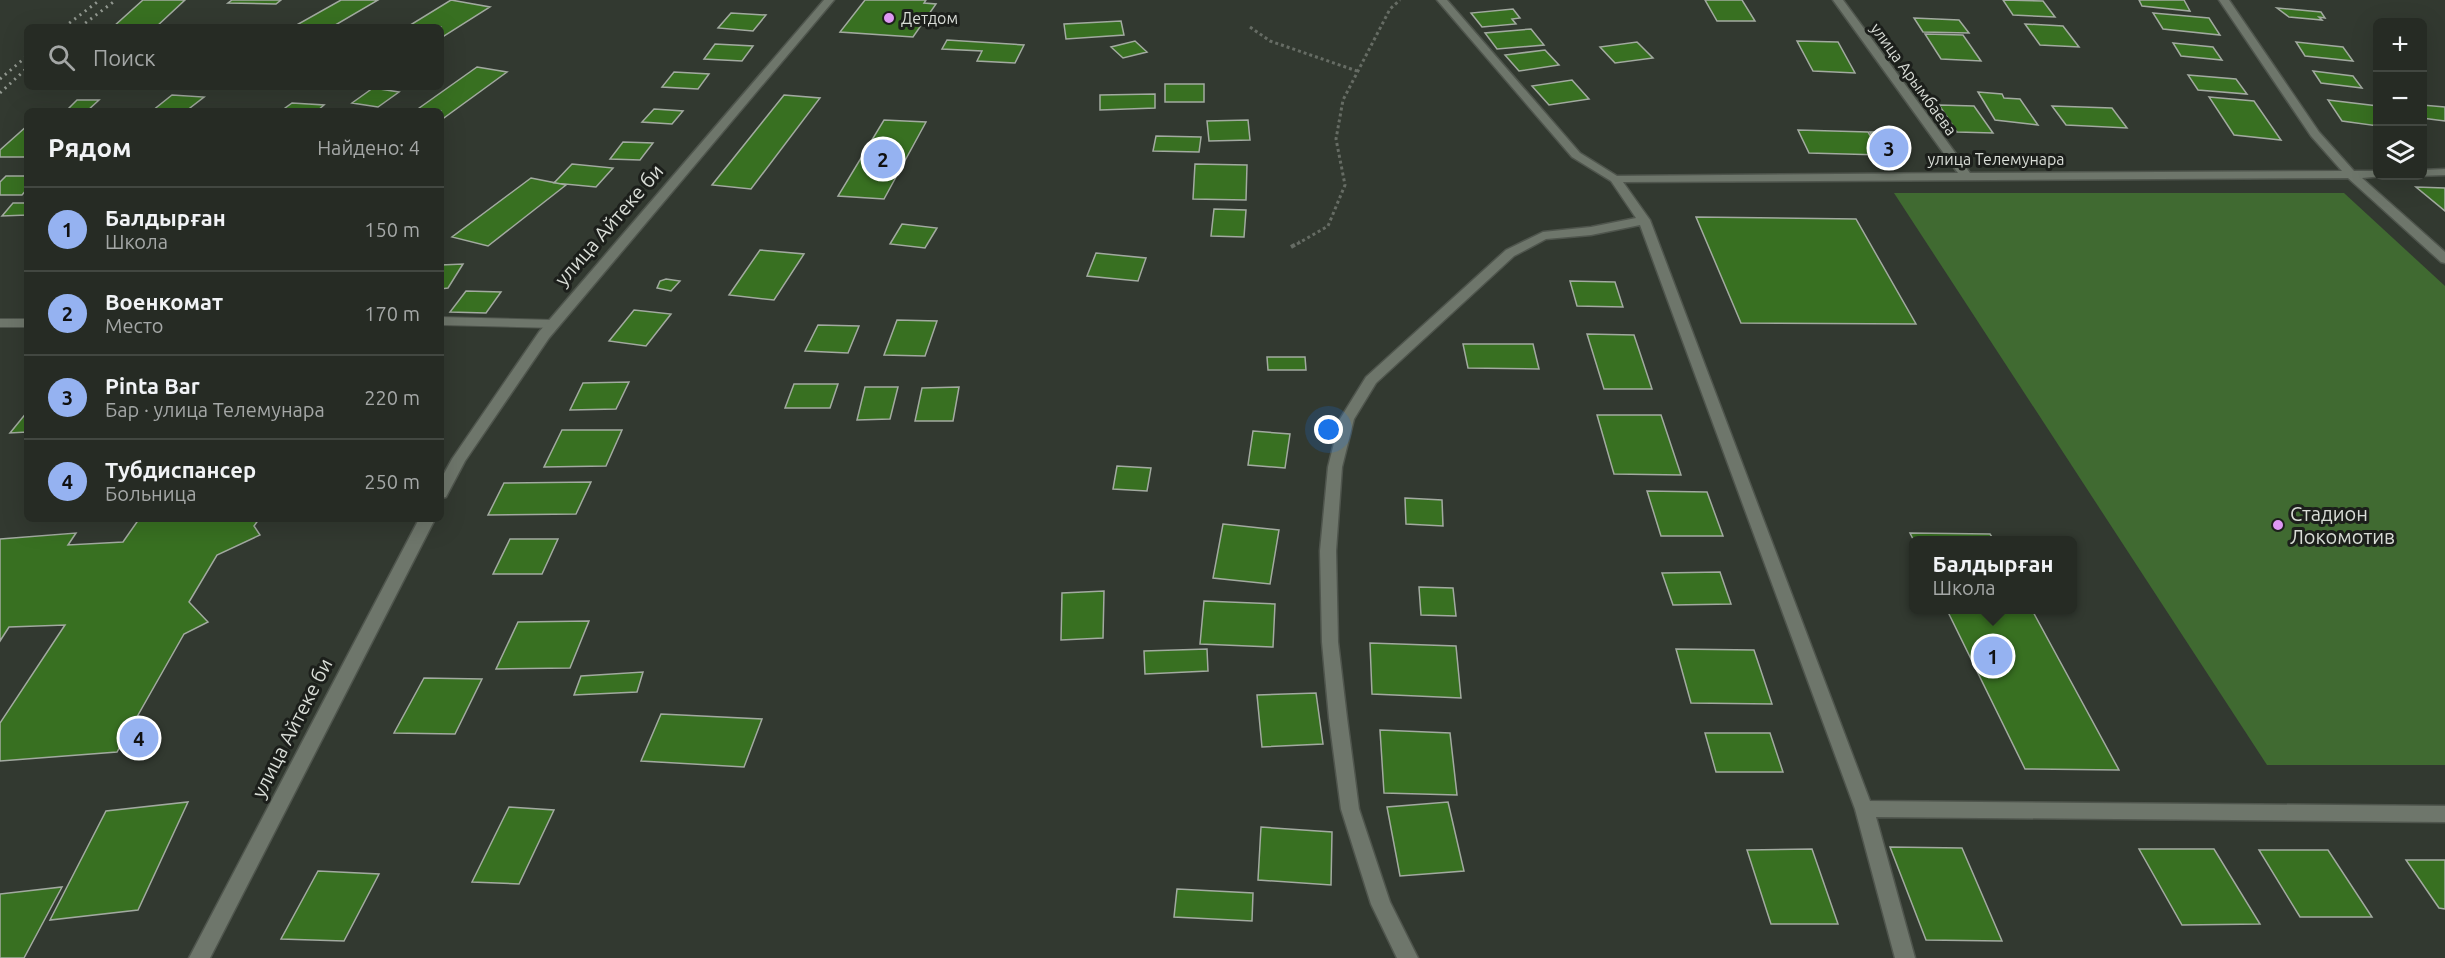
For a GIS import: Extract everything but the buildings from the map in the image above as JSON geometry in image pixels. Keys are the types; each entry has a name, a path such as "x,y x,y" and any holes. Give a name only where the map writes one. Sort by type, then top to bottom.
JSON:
{"street":[{"name":"улица Айтеке би","path":"444,487 459,459 554,324 829,0"},
{"path":"1442,0 1576,155 1615,179 1644,220 1864,809 1905,958"},
{"name":"улица Арымбаева","path":"1838,0 1966,176"},
{"path":"2224,0 2315,134 2352,175 2445,259"},
{"path":"2427,173 2445,172"},
{"name":"улица Телемунара","path":"1615,179 2373,174"},
{"path":"1408,958 1381,904 1350,809 1338,718 1330,642 1328,551 1335,467 1347,420 1371,380 1510,252 1543,236 1591,231 1644,220"},
{"name":"улица Айтеке би","path":"199,958 425,522"},
{"path":"1864,809 2445,814"}],"lane":[{"path":"444,321 554,324"},
{"path":"0,322 24,323"}],"path":[{"path":"1291,247 1328,226 1345,185 1336,139 1343,100 1390,9 1400,0"},
{"path":"1250,27 1270,41 1357,70"}],"green space":[{"name":"Стадион Локомотив","path":"1894,193 2344,193 2445,286 2445,765 2267,765"}],"railway":[{"path":"68,24 100,0"},
{"path":"84,24 116,0"},
{"path":"0,79 24,59"},
{"path":"0,93 24,71"}],"place":[{"name":"Детдом","path":"889,18"},
{"name":"Pinta Bar","path":"1889,148"},
{"name":"Военкомат","path":"883,159"},
{"name":"Стадион Локомотив","path":"2278,525"},
{"name":"Балдырған","path":"1993,656"},
{"name":"Тубдиспансер","path":"139,738"}]}
